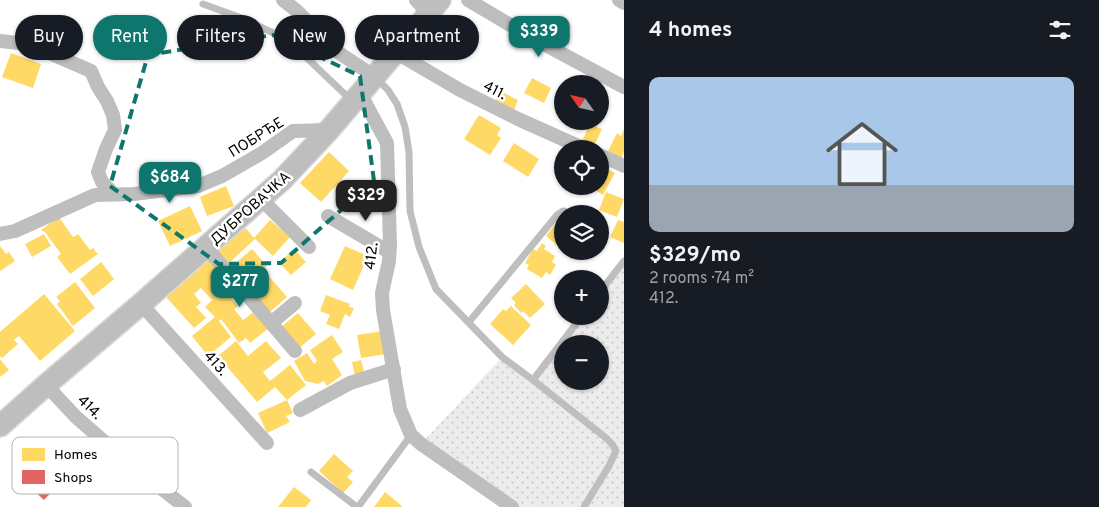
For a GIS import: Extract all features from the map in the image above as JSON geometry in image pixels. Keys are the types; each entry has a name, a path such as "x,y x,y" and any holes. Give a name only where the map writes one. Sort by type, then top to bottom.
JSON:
{"main road":[{"name":"ДУБРОВАЧКА","path":"420,15 428,4"},
{"name":"ДУБРОВАЧКА","path":"0,426 46,384 261,200 329,130 388,60"}],"street":[{"path":"283,0 297,11 336,51 374,76"},
{"path":"468,0 528,36 624,87"},
{"path":"619,0 624,3"},
{"path":"0,41 27,44 90,71 113,115 115,130 98,172 102,182 114,194"},
{"name":"411.","path":"409,60 460,90 565,140"},
{"name":"412.","path":"356,97 387,143 390,244 382,293 400,409 411,435 421,444 512,507"},
{"name":"ПОБРЂЕ","path":"0,234 15,231 95,195 134,194 198,186 230,172 262,153 294,130 329,130"},
{"path":"609,159 624,166"},
{"path":"261,200 309,247"},
{"path":"328,216 389,252"},
{"path":"206,247 295,351"},
{"path":"271,323 295,302"},
{"name":"413.","path":"141,304 267,443"},
{"path":"300,410 350,383 394,369"},
{"name":"414.","path":"46,384 76,418 98,437"},
{"name":"414.","path":"168,494 185,507"}],"lane":[{"path":"203,4 223,10 288,40 356,97"},
{"path":"374,76 388,90 397,104 405,127 409,152 410,211 419,247 436,289 502,358 606,438 616,451 584,507"},
{"path":"469,322 554,218"},
{"path":"609,280 624,261"},
{"path":"533,380 575,325"},
{"path":"311,472 357,507 411,435"}],"highlighted area":[{"path":"273,35 360,76 374,181 281,263 219,264 110,186 148,55"}],"shaded area":[{"path":"624,261 624,507 512,507 421,444 502,357 533,380 554,353 554,390 609,390 609,335 567,335 575,325 609,325 609,280"}],"building: Homes":[{"path":"11,53 15,54 15,60 30,60 41,64 33,88 2,77"},
{"path":"532,78 551,88 544,103 524,93"},
{"path":"500,91 518,100 514,110 495,101"},
{"path":"479,115 501,128 497,135 501,138 490,155 464,139"},
{"path":"624,129 624,152 621,158 609,152 609,149 617,133 621,136"},
{"path":"587,130 602,130 597,140 582,140"},
{"path":"514,143 539,159 528,177 503,161"},
{"path":"329,152 349,171 321,202 300,183"},
{"path":"609,169 615,173 609,184"},
{"path":"226,186 234,206 207,216 200,197"},
{"path":"609,193 624,199 617,217 609,214 609,205 601,205 605,195 609,195"},
{"path":"190,206 202,231 170,246 158,221"},
{"path":"59,217 73,237 78,234 90,250 93,248 98,254 70,274 57,257 61,254 45,232 41,230"},
{"path":"270,220 290,237 273,256 254,238"},
{"path":"618,220 624,222 624,243 610,237"},
{"path":"244,226 255,239 229,263 217,250"},
{"path":"554,226 554,242 546,236"},
{"path":"44,234 51,246 32,257 25,244"},
{"path":"542,243 546,246 544,249 554,255 552,262 556,265 550,275 546,272 542,278 527,269 529,265 525,263 533,249 537,251"},
{"path":"0,246 6,254 9,252 15,261 0,271"},
{"path":"345,246 368,256 353,290 330,279"},
{"path":"252,249 267,266 246,284 231,267"},
{"path":"294,249 306,262 291,275 279,263"},
{"path":"212,256 223,269 217,273 231,288 226,293 238,306 234,309 243,320 256,310 269,328 250,343 246,338 239,343 221,319 219,321 231,337 208,356 192,336 215,317 205,307 212,300 201,288 194,294 201,303 196,307 206,318 194,328 166,297"},
{"path":"101,262 114,279 93,296 80,279"},
{"path":"268,275 287,297 270,312 250,290"},
{"path":"75,282 95,308 73,326 57,304 60,301 56,297"},
{"path":"526,284 545,304 530,318 523,311 521,313 511,298"},
{"path":"44,294 75,331 40,361 19,336 14,340 18,344 2,358 0,356 0,332"},
{"path":"326,295 350,304 349,307 354,308 350,317 345,314 339,329 326,324 330,315 320,311"},
{"path":"511,306 531,325 513,345 490,324 503,309 506,311"},
{"path":"298,313 316,334 299,348 281,327"},
{"path":"383,331 386,354 361,358 357,335"},
{"path":"332,335 343,352 332,359 342,375 327,386 324,381 318,384 305,381 294,361 307,353 314,364 317,361 310,350"},
{"path":"236,341 248,356 266,341 281,358 263,372 270,381 290,365 306,385 287,400 275,387 257,402 218,356"},
{"path":"0,359 9,370 0,377"},
{"path":"361,360 365,375 355,377 352,362"},
{"path":"287,400 293,413 286,416 290,422 267,433 258,413"},
{"path":"334,454 353,471 347,477 353,482 343,493 319,471"},
{"path":"294,487 311,500 306,507 278,507"},
{"path":"385,492 402,506 374,507"}],"building: Shops":[{"path":"38,494 50,494 44,500"}]}
